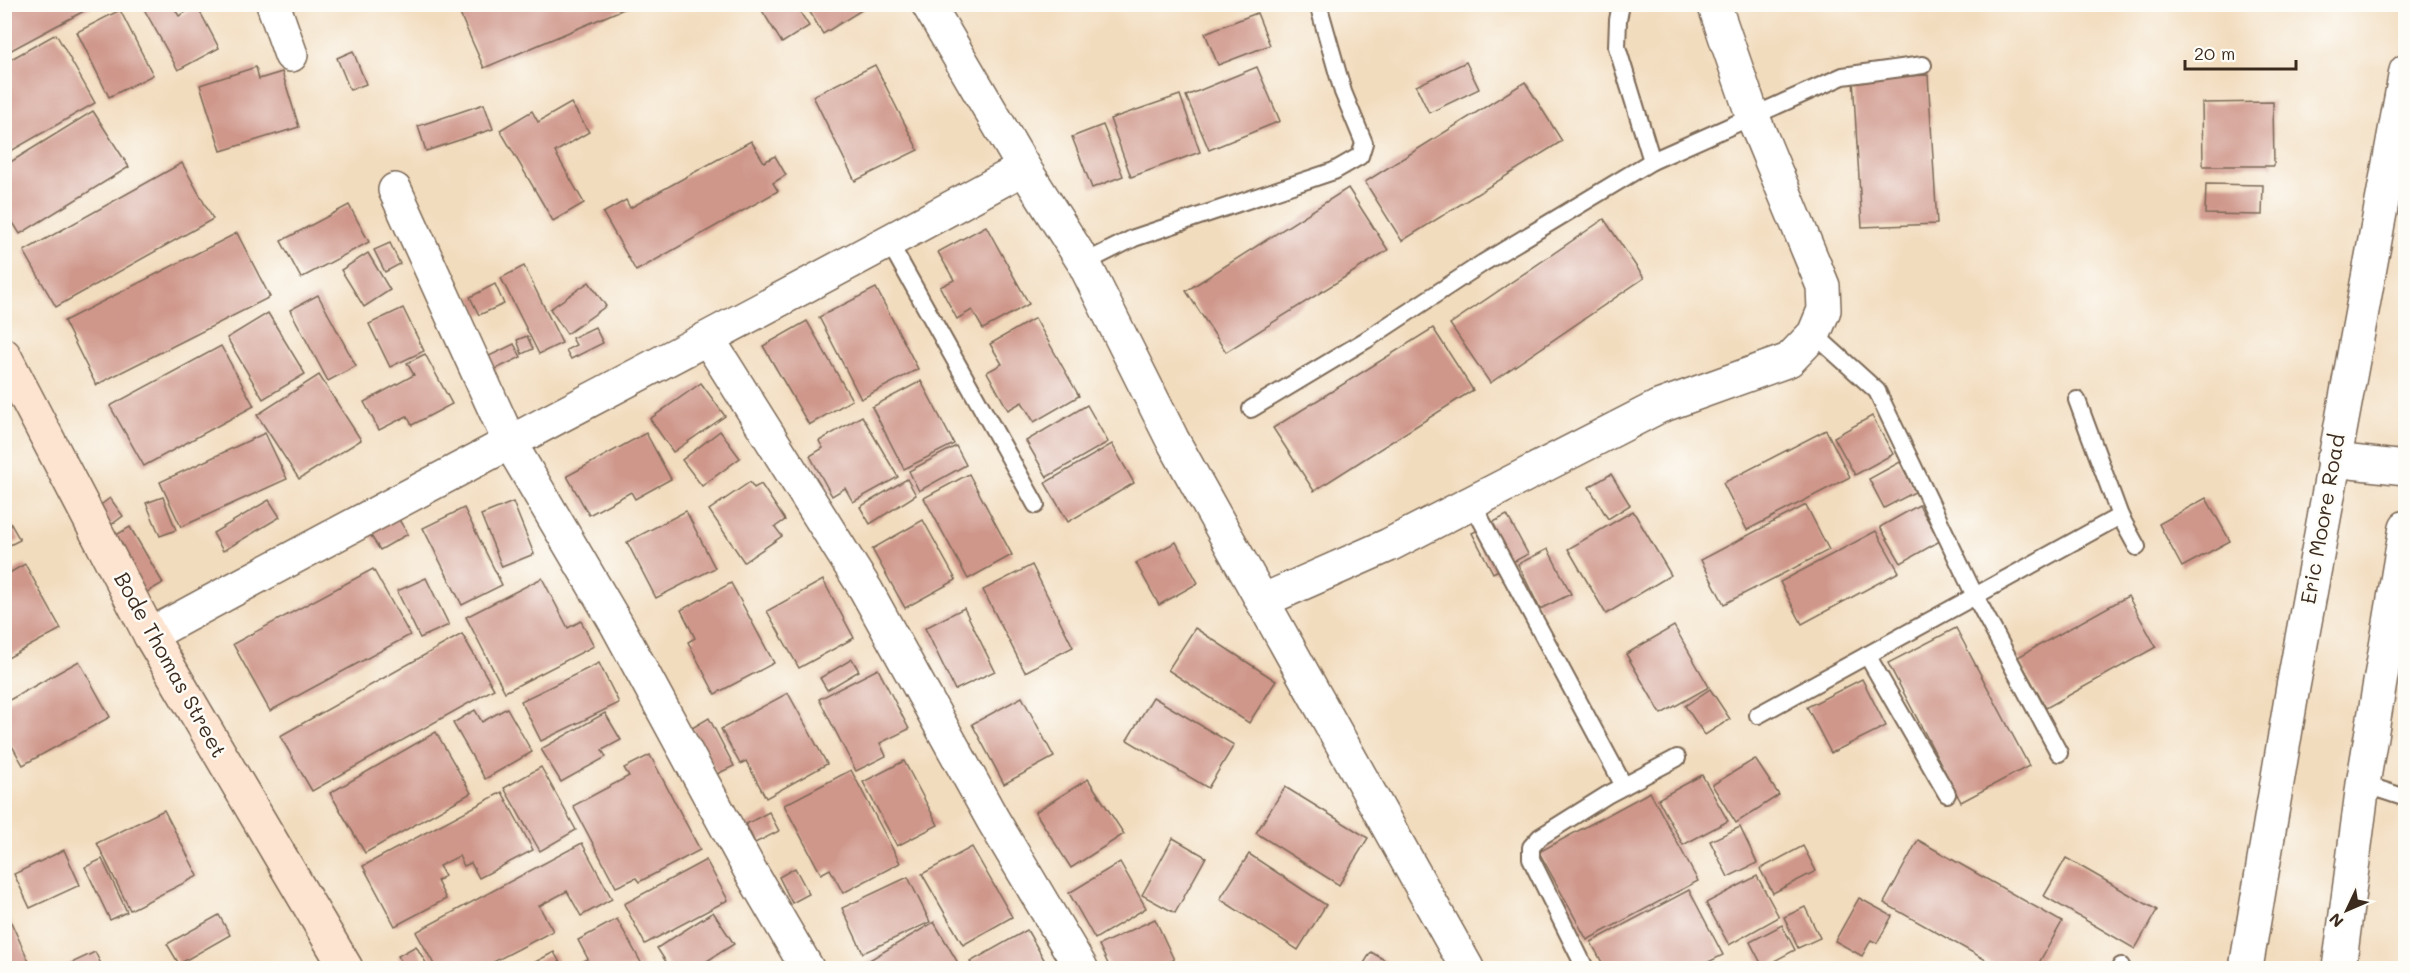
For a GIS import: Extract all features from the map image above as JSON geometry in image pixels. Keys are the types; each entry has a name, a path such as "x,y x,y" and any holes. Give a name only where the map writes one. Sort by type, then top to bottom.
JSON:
{"main road":[{"name":"Bode Thomas Street","path":"4,355 150,636 346,969"}],"street":[{"path":"273,4 291,55"},
{"path":"928,4 1024,168 1084,262 1172,439 1467,969"},
{"path":"1262,601 1389,545 1658,407 1789,360 1814,334 1824,310 1823,286 1753,117 1714,4"},
{"name":"Eric Moore Road","path":"2246,969 2333,460 2406,70"},
{"path":"150,636 356,522 708,339 1024,168"},
{"path":"395,190 510,443 617,625 807,969"},
{"path":"708,339 866,590 993,820 1081,969"},
{"path":"2333,460 2406,468"},
{"path":"2339,969 2363,784 2406,527"}],"lane":[{"path":"1084,262 1134,238 1334,171 1360,156 1364,143 1343,92 1318,4"},
{"path":"1621,4 1617,46 1652,161"},
{"path":"1251,409 1366,340 1483,262 1652,161 1843,76 1923,64"},
{"path":"889,242 1036,505"},
{"path":"1814,334 1877,391 1975,596 2059,753"},
{"path":"2077,400 2120,516 2137,547"},
{"path":"1472,503 1624,786"},
{"path":"1758,715 2120,516"},
{"path":"1867,655 1947,794"},
{"path":"1585,969 1531,860 1531,847 1540,837 1558,825 1677,758"},
{"path":"2363,784 2406,798"}],"building":[{"path":"4,4 97,4 4,54"},
{"path":"152,4 172,4 179,16 197,6 219,48 178,70 144,9"},
{"path":"758,4 795,4 809,26 782,43"},
{"path":"805,4 863,4 865,8 823,34"},
{"path":"456,5 633,5 484,68"},
{"path":"120,10 153,75 109,97 77,32"},
{"path":"1257,13 1270,45 1218,65 1205,33"},
{"path":"56,34 95,103 4,155 4,63"},
{"path":"353,51 366,84 350,90 337,58"},
{"path":"1466,62 1479,89 1429,113 1416,86"},
{"path":"875,65 918,150 855,181 813,96"},
{"path":"256,67 259,79 282,72 299,127 221,151 200,85"},
{"path":"1257,67 1280,121 1209,150 1186,96"},
{"path":"1928,75 1937,224 1862,227 1853,79"},
{"path":"1525,82 1562,141 1402,241 1365,182"},
{"path":"1180,95 1200,152 1131,177 1110,119"},
{"path":"2273,102 2274,166 2203,166 2202,103"},
{"path":"571,103 589,132 555,152 584,203 553,221 500,130 532,111 538,122"},
{"path":"484,104 493,129 426,151 418,126"},
{"path":"93,111 129,167 20,234 4,208 4,166"},
{"path":"1103,125 1123,176 1092,188 1072,137"},
{"path":"751,141 764,162 775,156 786,175 773,183 778,191 636,271 603,213 626,200 630,208"},
{"path":"182,163 213,219 56,307 24,251"},
{"path":"2206,184 2263,185 2262,215 2205,214"},
{"path":"1348,188 1388,250 1226,352 1186,291"},
{"path":"349,205 369,242 301,278 281,241"},
{"path":"1604,219 1644,278 1490,383 1450,324"},
{"path":"986,226 1029,304 983,329 972,310 957,319 940,287 954,280 938,252"},
{"path":"237,233 270,297 96,385 64,321"},
{"path":"390,243 400,264 385,272 374,250"},
{"path":"368,253 390,290 364,307 341,270"},
{"path":"524,266 562,343 539,354 501,278"},
{"path":"589,282 606,306 567,334 550,309"},
{"path":"495,284 504,304 479,315 470,297"},
{"path":"876,288 918,369 861,399 819,317"},
{"path":"318,295 356,366 328,381 290,310"},
{"path":"403,308 424,351 390,367 369,324"},
{"path":"268,313 305,374 263,399 227,338"},
{"path":"1035,318 1079,396 1034,422 1022,402 1008,410 987,372 1002,364 990,344"},
{"path":"807,321 852,400 809,425 763,346"},
{"path":"595,327 603,343 571,359 566,350 576,345 572,338"},
{"path":"1433,328 1473,390 1314,491 1273,428"},
{"path":"527,336 533,349 522,354 517,340"},
{"path":"514,344 521,357 494,370 487,357"},
{"path":"221,346 254,406 144,466 110,406"},
{"path":"425,354 452,404 412,425 407,416 379,430 364,402 414,375 407,363"},
{"path":"319,375 361,440 299,479 257,415"},
{"path":"921,381 954,444 904,469 872,407"},
{"path":"701,383 725,416 673,452 650,419"},
{"path":"1087,405 1108,442 1047,477 1026,441"},
{"path":"862,416 898,477 853,502 845,488 832,496 810,456 823,448 819,441"},
{"path":"1872,416 1893,454 1855,475 1834,437"},
{"path":"1826,430 1850,477 1747,530 1723,483"},
{"path":"720,431 740,458 702,486 682,460"},
{"path":"265,433 287,479 181,527 160,482"},
{"path":"646,433 671,479 635,499 631,492 589,515 567,476"},
{"path":"1112,444 1134,483 1068,522 1045,483"},
{"path":"956,446 966,465 919,491 909,471"},
{"path":"1900,462 1915,492 1884,508 1869,479"},
{"path":"969,474 1012,555 968,579 924,498"},
{"path":"1611,474 1630,505 1608,519 1589,487"},
{"path":"907,479 916,495 870,524 860,507"},
{"path":"750,482 754,488 761,484 785,520 775,527 782,536 744,562 709,510"},
{"path":"163,497 176,530 160,536 146,503"},
{"path":"110,498 123,516 107,528 94,510"},
{"path":"2206,498 2230,541 2182,567 2159,524"},
{"path":"269,500 280,517 223,551 213,533"},
{"path":"513,502 534,554 502,567 481,515"},
{"path":"1806,505 1829,550 1724,604 1701,560"},
{"path":"1919,505 1940,541 1901,563 1880,527"},
{"path":"464,508 502,585 462,605 423,528"},
{"path":"686,511 715,568 656,598 627,542"},
{"path":"1633,511 1671,575 1606,614 1568,549"},
{"path":"4,512 20,540 4,548"},
{"path":"394,512 408,534 380,550 366,528"},
{"path":"1507,515 1528,554 1493,573 1472,533"},
{"path":"923,520 956,580 905,608 872,549"},
{"path":"130,527 163,583 142,595 109,539"},
{"path":"1876,531 1899,572 1802,624 1780,582"},
{"path":"1176,542 1198,583 1159,605 1136,563"},
{"path":"1548,549 1571,594 1540,609 1518,564"},
{"path":"25,564 61,629 4,660 4,576"},
{"path":"1032,565 1073,647 1025,672 983,590"},
{"path":"373,569 410,635 270,711 233,644"},
{"path":"426,578 449,625 420,638 397,591"},
{"path":"542,578 568,628 581,621 594,646 505,692 466,617"},
{"path":"823,580 854,638 799,668 767,611"},
{"path":"731,583 774,663 715,694 688,642 695,638 681,610"},
{"path":"2128,596 2156,647 2046,708 2018,657"},
{"path":"964,608 995,671 955,690 925,628"},
{"path":"1674,626 1709,687 1661,714 1626,654"},
{"path":"1195,628 1276,681 1249,723 1168,670"},
{"path":"1956,628 2029,766 1961,802 1888,663"},
{"path":"462,634 494,689 312,791 280,736"},
{"path":"852,659 859,671 827,690 820,678"},
{"path":"79,661 110,717 23,765 4,732 4,703"},
{"path":"599,663 619,703 541,741 521,701"},
{"path":"878,669 909,729 880,743 886,756 856,771 819,699"},
{"path":"1862,679 1886,726 1831,753 1807,707"},
{"path":"1710,689 1730,719 1705,735 1685,706"},
{"path":"788,693 827,764 766,798 746,761 740,764 721,729"},
{"path":"1022,697 1054,757 1004,784 972,724"},
{"path":"1153,697 1234,745 1208,788 1127,740"},
{"path":"507,708 532,752 485,779 453,723 475,710 482,722"},
{"path":"605,713 621,740 602,750 606,757 561,782 541,749"},
{"path":"709,718 734,766 717,774 692,728"},
{"path":"436,732 471,793 365,853 330,793"},
{"path":"650,755 700,850 639,882 636,878 616,887 573,806 629,776 624,768"},
{"path":"1755,759 1779,795 1736,823 1712,785"},
{"path":"904,761 938,825 897,846 863,782"},
{"path":"541,767 576,830 540,851 504,788"},
{"path":"851,770 900,863 843,893 830,869 821,874 784,805"},
{"path":"1702,775 1728,821 1683,845 1658,799"},
{"path":"1088,779 1124,834 1071,868 1035,812"},
{"path":"1285,787 1368,838 1339,885 1256,833"},
{"path":"502,792 533,850 479,878 471,863 464,866 459,856 439,866 445,876 437,881 446,899 395,926 363,866"},
{"path":"1650,792 1698,881 1587,940 1539,852"},
{"path":"164,810 198,876 130,910 97,843"},
{"path":"769,812 779,831 755,843 746,824"},
{"path":"1740,827 1757,863 1728,877 1710,841"},
{"path":"1173,838 1206,857 1175,913 1142,895"},
{"path":"1918,840 2062,922 2036,968 2000,968 1884,903"},
{"path":"582,843 612,899 581,916 567,891 539,906 553,931 482,968 436,968 416,932"},
{"path":"1803,846 1816,871 1773,893 1760,869"},
{"path":"972,847 1012,917 963,945 922,874"},
{"path":"64,850 80,885 30,908 14,874"},
{"path":"1249,854 1326,905 1298,950 1220,899"},
{"path":"2066,858 2157,910 2135,949 2044,896"},
{"path":"102,859 127,912 110,920 85,867"},
{"path":"706,860 728,900 645,944 624,904"},
{"path":"1120,862 1146,908 1095,939 1069,893"},
{"path":"795,868 809,894 792,903 779,877"},
{"path":"1757,876 1779,917 1729,945 1706,903"},
{"path":"908,877 930,922 863,953 842,908"},
{"path":"1689,890 1723,955 1696,968 1605,968 1591,942"},
{"path":"1859,898 1892,916 1877,943 1871,940 1862,956 1835,941"},
{"path":"4,907 32,968 4,968"},
{"path":"1805,907 1820,938 1798,948 1784,917"},
{"path":"713,912 734,944 696,968 670,968 657,948"},
{"path":"219,915 230,935 179,964 167,944"},
{"path":"617,919 644,968 569,968 588,959 578,940"},
{"path":"1155,919 1174,960 1154,968 1110,968 1099,945"},
{"path":"934,922 961,968 863,968 861,965"},
{"path":"1782,925 1795,950 1763,967 1750,942"},
{"path":"1027,930 1049,968 974,968 970,962"},
{"path":"416,946 429,968 405,968 398,956"},
{"path":"95,952 103,968 66,968 65,966"},
{"path":"554,952 563,968 524,968"},
{"path":"1371,952 1398,968 1361,968"}]}
